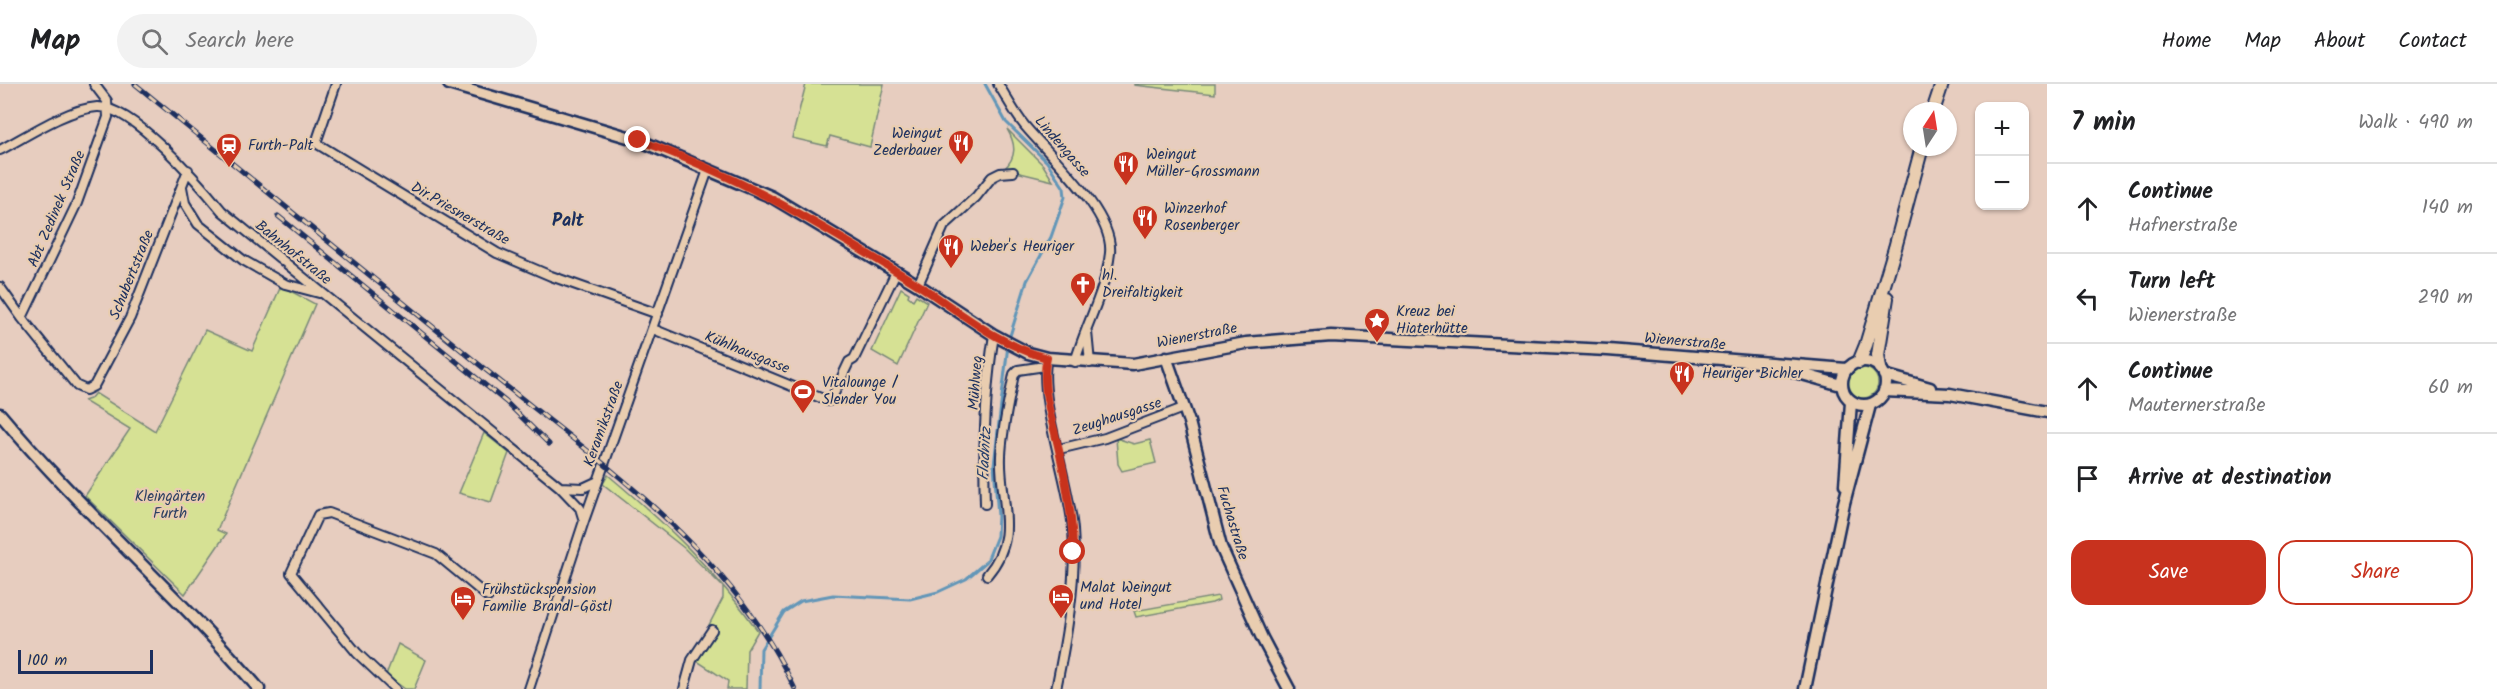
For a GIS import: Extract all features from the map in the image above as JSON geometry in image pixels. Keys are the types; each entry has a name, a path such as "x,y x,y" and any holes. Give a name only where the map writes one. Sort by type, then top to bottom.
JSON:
{"main road":[{"path":"1936,102 1942,84"},
{"path":"1859,362 1895,248 1920,156"},
{"path":"1882,372 1878,355 1895,248"}],"street":[{"path":"0,150 81,110 108,108 103,94 94,84"},
{"name":"Dir.Priesnerstraße","path":"336,84 316,142 497,253 551,276 658,314"},
{"name":"Lindengasse","path":"998,84 1024,125 1075,180 1106,229 1110,240 1108,264 1075,362"},
{"name":"Wienerstraße","path":"456,85 661,148 779,201 805,219 918,285 994,335 1046,362 1133,364 1267,340 1331,336 1608,350 1846,369"},
{"name":"Bahnhofstraße","path":"108,108 125,116 188,170 222,211 560,487 580,508 584,521"},
{"name":"Abt Zedinek Straße","path":"21,318 77,203 108,117 108,108"},
{"name":"Schubertstraße","path":"21,318 77,386 86,390 94,386 130,318 188,170"},
{"name":"Keramikstraße","path":"529,689 584,521 708,170"},
{"path":"918,285 944,226 976,198 992,177 1000,173 1013,172"},
{"path":"182,187 191,215 198,224 243,260 285,284 321,293"},
{"name":"Kühlhausgasse","path":"653,329 828,401 831,400 849,362 854,359 896,273"},
{"path":"0,287 21,318"},
{"name":"Lindengasse","path":"1087,331 1090,363"},
{"name":"Mühlweg","path":"985,504 984,467 990,389 988,374 994,335"},
{"name":"Fuchastraße","path":"1166,357 1183,408 1221,547 1262,638 1290,689"},
{"path":"987,575 995,565 1007,532 1001,454 1014,374 1018,370 1046,362 1050,409 1073,529 1065,642 1056,689"},
{"name":"Wienerstraße","path":"1741,362 1841,384"},
{"path":"1882,372 1884,391 1879,400 1870,405 1851,402 1845,396 1841,384 1846,369 1859,362 1872,363 1882,372 1950,394 2047,412"},
{"path":"1884,391 1950,394"},
{"path":"1844,502 1851,402"},
{"path":"1805,689 1844,502 1870,405"},
{"name":"Zeughausgasse","path":"1059,449 1105,438 1183,408"},
{"path":"0,414 71,495 165,587 259,689"},
{"path":"560,487 583,488 598,481"},
{"path":"395,689 357,653 291,573 318,515 329,513 436,554 488,597"},
{"path":"684,689 692,660 712,630"}],"green space":[{"path":"806,84 884,84 870,147 830,136 827,146 792,138"},
{"path":"1215,84 1215,94 1134,85"},
{"path":"1007,129 1043,165 1053,181 1004,169 1011,160 1014,150"},
{"name":"Kleingärten Furth","path":"281,286 315,304 217,530 226,534 185,594 85,496 130,429 84,401 90,399 95,393 155,431 205,330 252,351"},
{"path":"901,288 909,293 908,296 913,300 916,295 927,302 898,366 872,351"},
{"path":"1863,368 1874,372 1878,383 1874,394 1863,398 1852,394 1848,383 1852,372"},
{"path":"484,433 509,453 491,502 459,493"},
{"path":"1116,438 1134,444 1150,440 1156,463 1122,471 1118,464"},
{"path":"608,475 688,548 725,588 758,631 747,650 746,689 727,689 728,681 697,661 717,632 716,628 709,625 723,598 723,587 684,548 603,484"},
{"path":"1218,596 1219,600 1212,603 1136,617 1134,611"},
{"path":"398,644 426,660 414,689 405,689 386,675"}],"waterway":[{"name":"Fladnitz","path":"985,84 1006,122 1047,162 1064,188 1065,197 1051,237 1027,281 1009,339"},
{"name":"Fladnitz","path":"760,689 761,649 784,612 801,601 833,595 910,599 938,592 966,579 987,561 997,536 998,516 994,465 1008,345"}],"railway":[{"path":"135,84 566,433 655,508 734,592 767,638 795,689"},
{"path":"278,216 506,402 549,444"}],"place":[{"name":"Weingut Zederbauer","path":"961,166"},
{"name":"Furth-Palt","path":"229,169"},
{"name":"Weingut Müller-Grossmann","path":"1126,187"},
{"name":"Winzerhof Rosenberger","path":"1145,241"},
{"name":"Weber's Heuriger","path":"951,270"},
{"name":"hl. Dreifaltigkeit","path":"1083,308"},
{"name":"Kreuz bei Hiaterhütte","path":"1377,344"},
{"name":"Heuriger Bichler","path":"1682,397"},
{"name":"Vitalounge / Slender You","path":"803,415"},
{"name":"Malat Weingut und Hotel","path":"1061,620"},
{"name":"Frühstückspension Familie Brandl-Göstl","path":"463,622"}],"district":[{"name":"Palt","path":"568,221"}],"route":[{"path":"638,140 779,201 805,219 918,285 994,335 1028,353 1047,358 1045,366 1050,409 1070,510 1073,552"}]}
